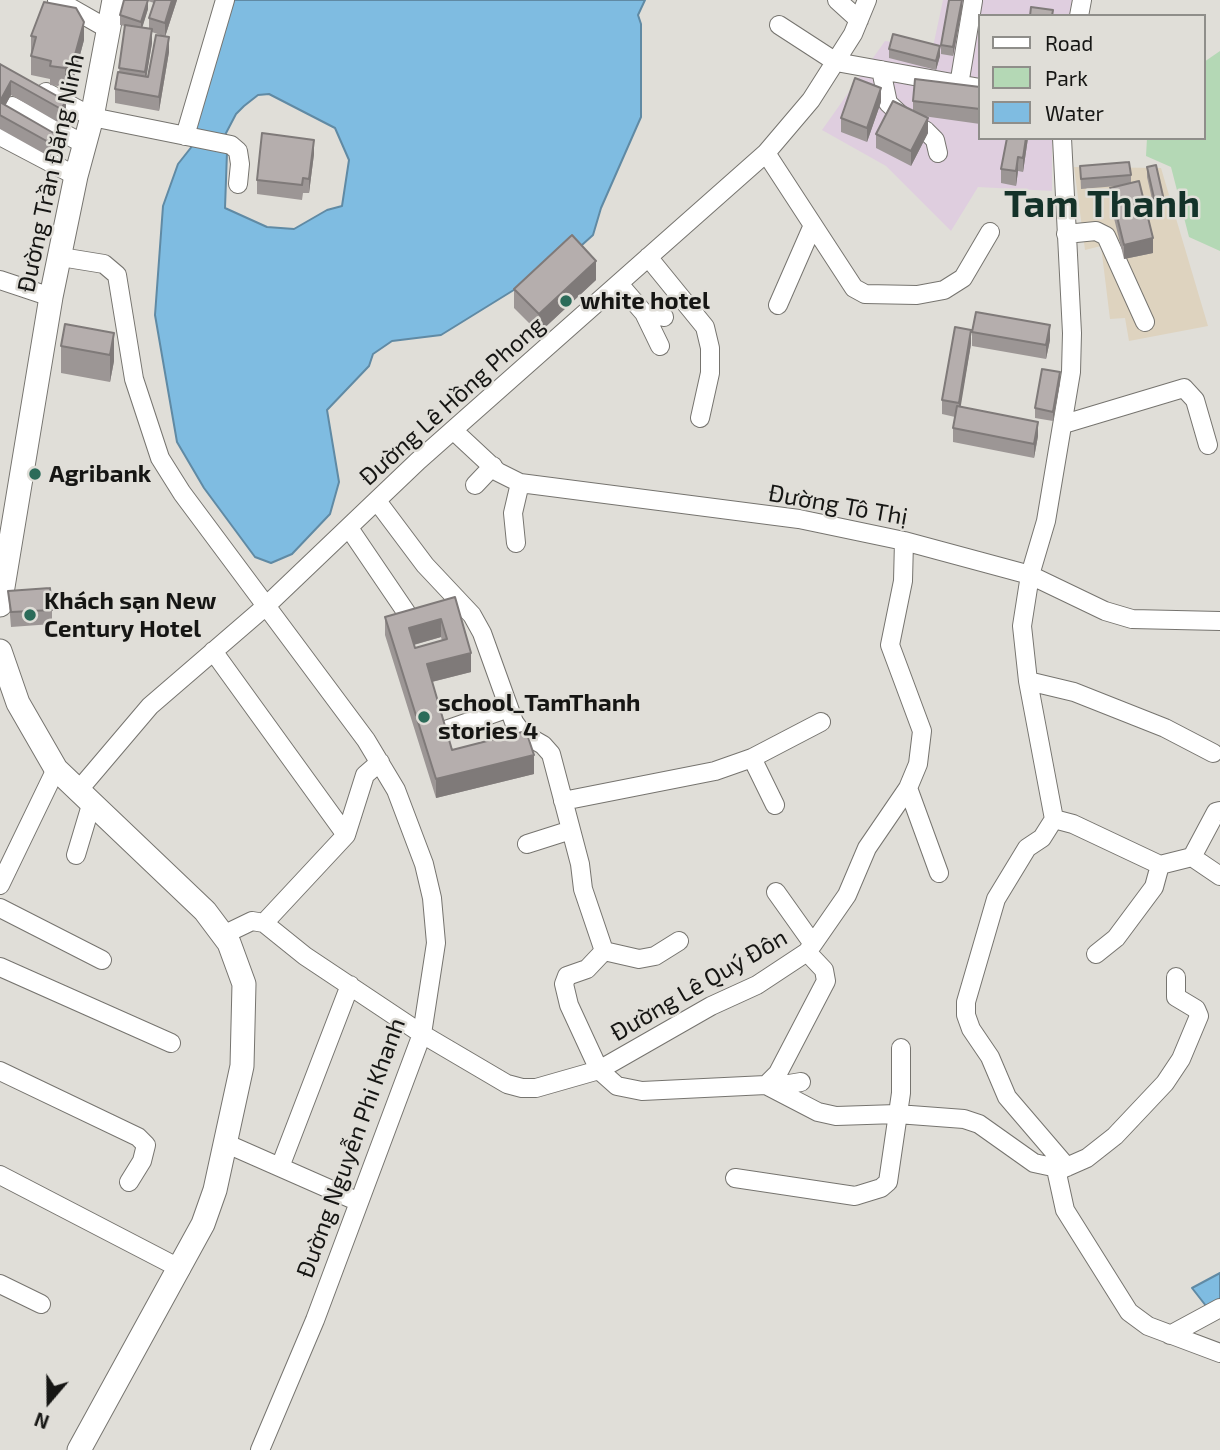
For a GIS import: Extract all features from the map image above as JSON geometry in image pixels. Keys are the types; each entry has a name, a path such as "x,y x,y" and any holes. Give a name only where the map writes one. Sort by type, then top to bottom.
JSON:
{"main road":[{"name":"Đường Trần Đăng Ninh","path":"0,605 51,297 76,176 92,117 114,0"},
{"path":"0,651 18,704 56,769 84,799 205,911 223,935 244,984 242,1066 207,1213 181,1269 79,1450"}],"street":[{"path":"57,0 108,29"},
{"path":"186,136 225,0"},
{"path":"837,0 859,20"},
{"name":"Đường Lê Hồng Phong","path":"84,799 150,706 265,606 454,431 766,153 811,100 836,62 867,0"},
{"path":"959,85 973,1"},
{"path":"779,25 836,62 978,88"},
{"path":"881,70 888,103 902,116 926,131 935,140 939,153"},
{"path":"34,86 92,117 232,145 238,151 240,164 238,184"},
{"path":"12,106 85,144"},
{"path":"0,136 76,176"},
{"path":"1062,140 1072,333 1064,424 1046,521 1030,575 1022,626 1028,681 1054,819 1042,838 1027,848 996,899 966,1002 966,1015 971,1030 990,1057 1007,1097 1062,1168 1065,1210 1129,1312 1138,1321 1220,1353"},
{"path":"766,153 854,288 864,294 917,295 944,290 963,278 989,232"},
{"path":"778,305 813,225"},
{"path":"1066,234 1096,231 1106,236 1145,322"},
{"name":"Đường Nguyễn Phi Khanh","path":"61,257 104,264 117,275 134,379 160,458 380,762 396,790 424,864 432,898 436,943 422,1034 315,1320 260,1450"},
{"path":"648,257 705,327 710,348 710,373 701,418"},
{"path":"0,280 51,297"},
{"path":"619,284 644,313 660,346"},
{"path":"644,313 664,317"},
{"path":"1064,424 1184,388 1195,400 1208,444"},
{"name":"Đường Tô Thị","path":"454,431 493,467 520,483 799,519 904,541 1030,575 1105,611 1132,619 1220,621"},
{"path":"475,485 493,467"},
{"path":"516,543 513,513 520,483"},
{"path":"377,501 425,565 472,615 482,633 509,708 522,733 543,745 551,754 583,889 604,951"},
{"path":"349,528 406,612"},
{"name":"Đường Lê Quý Đôn","path":"264,923 305,956 422,1034 507,1084 522,1088 536,1088 599,1070 711,1006 757,985 810,948 847,895 881,824 908,788 918,764 922,731 890,645 903,582 904,541"},
{"path":"213,651 346,835"},
{"path":"1028,681 1074,692 1165,728 1213,753"},
{"path":"437,733 509,708"},
{"path":"563,801 715,771 752,758 821,722"},
{"path":"752,758 775,805"},
{"path":"223,935 252,921 264,923 346,835 365,775 380,762"},
{"path":"0,885 56,769"},
{"path":"908,788 939,873"},
{"path":"76,855 84,799"},
{"path":"1192,857 1212,818 1220,811"},
{"path":"1054,819 1073,824 1160,865 1192,857 1220,876"},
{"path":"527,844 571,830"},
{"path":"1096,954 1116,938 1154,887 1160,865"},
{"path":"768,1086 778,1073 826,981 824,970 776,892"},
{"path":"0,908 102,960"},
{"path":"604,951 639,959 655,956 679,941"},
{"path":"604,951 587,969 567,976 564,984 569,1005 599,1070 617,1086 642,1091 802,1082"},
{"path":"0,967 171,1044"},
{"path":"768,1086 818,1112 836,1116 897,1114 971,1121 1034,1163 1062,1168 1087,1158 1115,1136 1165,1083 1181,1059 1199,1016 1196,1009 1176,997 1176,977"},
{"path":"280,1167 350,985"},
{"path":"885,1203 902,1074 901,1048"},
{"path":"0,1071 138,1136 146,1144 142,1161 129,1182"},
{"path":"225,1143 359,1202"},
{"path":"0,1175 181,1269"},
{"path":"735,1178 855,1196 871,1193 888,1182"},
{"path":"0,1283 41,1304"},
{"path":"1170,1335 1220,1308"}],"shaded area":[{"path":"943,0 1072,0 1069,14 978,14 978,140 1052,140 1052,191 978,187 951,231 886,166 822,130 885,41 933,47"},
{"path":"1074,167 1161,168 1208,326 1129,341 1125,318 1110,319 1101,246 1085,250"}],"green space":[{"path":"1220,51 1220,251 1189,237 1171,167 1146,156 1147,140 1206,140 1206,61"}],"water":[{"path":"234,0 645,0 638,15 641,24 641,117 601,208 593,235 572,254 441,335 392,341 373,354 369,366 327,410 339,482 330,514 292,554 271,563 255,557 204,488 177,442 155,315 163,206 178,164 193,145 227,152 225,208 267,227 294,229 327,210 342,206 349,160 335,128 269,94 258,95 244,106 236,114 225,135 190,131"},
{"path":"1220,1273 1220,1305 1210,1311 1192,1288"}],"building":[{"path":"124,0 148,0 141,22 120,15"},
{"path":"155,0 172,0 165,23 149,18"},
{"path":"949,0 962,0 953,47 941,45"},
{"path":"44,2 76,8 84,22 73,62 65,68 50,66 51,61 31,56 36,37 31,36"},
{"path":"1031,7 1053,10 1052,14 1030,14"},
{"path":"125,25 152,29 145,72 119,68"},
{"path":"893,34 940,46 936,61 889,49"},
{"path":"156,35 169,37 159,97 115,89 118,72 148,77"},
{"path":"0,64 66,101 61,109 11,81 0,101"},
{"path":"855,78 881,88 867,128 841,118"},
{"path":"915,79 978,87 978,109 913,101"},
{"path":"893,101 928,118 911,151 876,134"},
{"path":"0,102 57,135 52,144 0,115"},
{"path":"262,133 314,140 309,179 303,178 302,185 257,180"},
{"path":"1007,140 1026,140 1023,158 1018,157 1016,171 1001,169"},
{"path":"1129,162 1131,175 1081,179 1080,166"},
{"path":"1156,165 1163,196 1154,198 1147,167"},
{"path":"1139,181 1153,238 1124,245 1110,188"},
{"path":"572,235 596,261 539,314 514,289"},
{"path":"976,312 1050,325 1046,345 972,332"},
{"path":"65,324 114,333 110,355 61,346"},
{"path":"955,327 971,330 959,403 942,400"},
{"path":"1042,369 1060,372 1053,412 1035,408"},
{"path":"957,406 1038,422 1034,444 953,428"},
{"path":"50,588 52,610 11,612 8,591"},
{"path":"455,597 471,653 427,664 452,750 526,731 534,755 436,779 385,617","holes":["441,619 447,639 415,648 409,628"]}],"place":[{"name":"white hotel","path":"566,301"},
{"name":"Agribank","path":"35,474"},
{"name":"Khách sạn New Century Hotel","path":"30,615"},
{"name":"school_TamThanh stories 4","path":"424,717"}],"district":[{"name":"Tam Thanh","path":"1102,204"}]}
